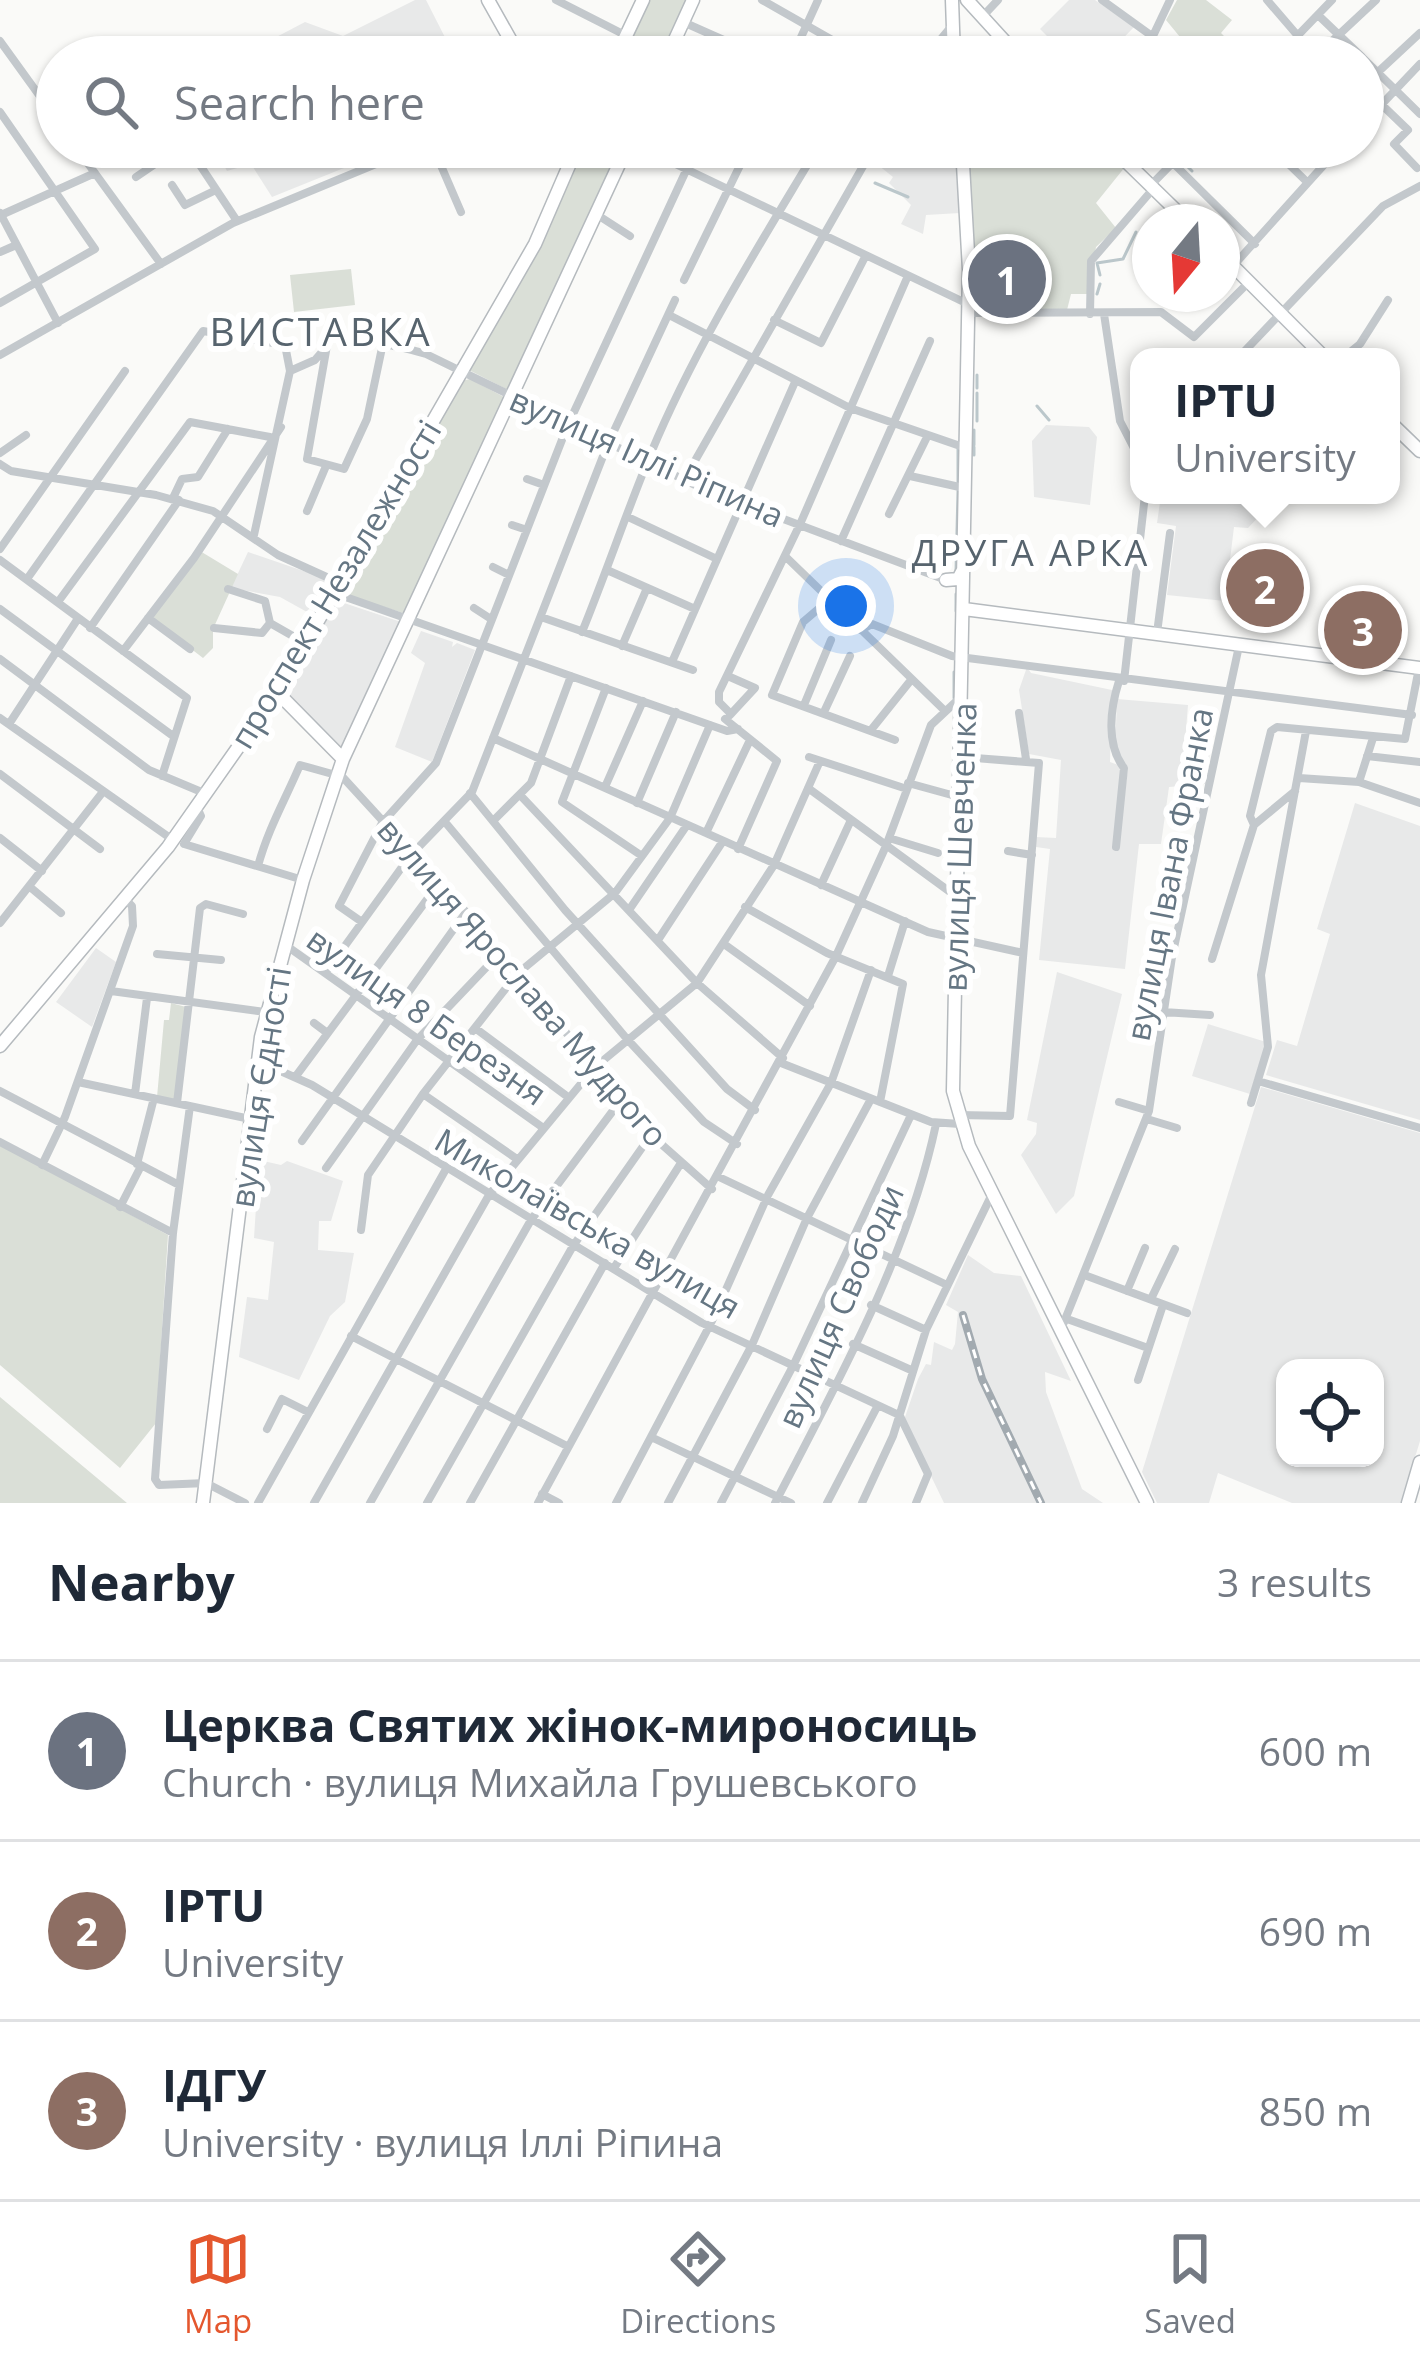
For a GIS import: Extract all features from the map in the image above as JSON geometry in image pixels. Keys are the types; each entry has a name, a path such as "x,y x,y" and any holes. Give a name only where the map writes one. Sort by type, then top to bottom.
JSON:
{"main road":[{"path":"489,0 509,36"},
{"path":"626,36 643,0"},
{"path":"677,36 693,0"},
{"path":"952,34 960,1 998,36"},
{"path":"952,34 980,18"},
{"name":"проспект Незалежності","path":"0,1046 173,840 277,692 463,373 544,227 568,168"},
{"name":"проспект Незалежності","path":"406,620 617,168"},
{"name":"вулиця Шевченка","path":"963,168 968,309 964,696 961,797 948,853 958,898 952,1072 959,1119 993,1193 1066,1324 1147,1503"},
{"path":"1133,168 1169,204"},
{"path":"1240,273 1315,348"},
{"path":"946,580 958,579 964,566"},
{"path":"964,609 1419,668"},
{"path":"964,630 969,616 985,612"},
{"name":"вулиця Єдності","path":"203,1503 265,1012 339,768 406,620"},
{"name":"вулиця Ярослава Мудрого","path":"277,692 339,768"},
{"path":"1408,1503 1420,1462"}],"street":[{"path":"556,0 626,36"},
{"path":"802,36 818,0"},
{"path":"980,18 998,0"},
{"path":"1102,0 1155,36"},
{"path":"1152,34 1170,0"},
{"path":"1267,0 1298,36 1332,0"},
{"path":"1318,14 1338,34 1376,0"},
{"path":"769,2 825,36"},
{"path":"683,22 709,36"},
{"path":"1384,66 1420,33"},
{"path":"0,41 36,91"},
{"path":"1384,102 1420,64"},
{"path":"1384,79 1420,114"},
{"path":"1384,106 1408,130 1394,144 1417,168"},
{"path":"0,112 36,164"},
{"path":"0,303 95,251 39,168"},
{"path":"91,168 161,263"},
{"path":"136,177 150,168"},
{"path":"200,168 237,221"},
{"path":"0,355 237,221 366,168"},
{"path":"442,168 460,212"},
{"path":"682,168 968,309 1161,312 1194,337 1249,282"},
{"path":"684,280 739,168"},
{"path":"582,632 648,462 709,336 805,168"},
{"path":"684,480 861,168"},
{"path":"1090,314 1090,261 1169,168"},
{"path":"1178,168 1255,244"},
{"path":"1293,168 1306,181"},
{"path":"1240,253 1255,244 1319,168"},
{"path":"362,922 339,906 385,820 436,763 569,423 686,170"},
{"path":"58,323 0,214 95,173"},
{"path":"172,185 184,205 216,190"},
{"path":"1248,348 1383,206 1420,186"},
{"path":"596,214 630,236"},
{"path":"0,252 14,246"},
{"path":"774,320 821,343 866,257"},
{"path":"738,849 777,761 738,729 718,697 907,278"},
{"path":"326,972 414,853 470,793 609,443 675,300"},
{"path":"1355,348 1388,300"},
{"path":"1104,314 1120,421 1130,440"},
{"path":"669,315 850,408 966,448"},
{"path":"27,579 203,331 285,345 290,370 254,535"},
{"name":"вулиця Іллі Ріпина","path":"326,346 329,334 423,353 684,480 964,587"},
{"path":"841,541 929,341"},
{"path":"326,346 304,454 344,469 358,440 383,343"},
{"path":"290,370 315,360 326,346"},
{"path":"0,549 125,371"},
{"path":"672,662 796,382"},
{"path":"58,602 190,422 271,437"},
{"path":"122,652 280,428"},
{"path":"90,628 176,500 182,479 198,477 227,429"},
{"path":"0,481 1,453 26,435"},
{"path":"889,514 927,436"},
{"path":"4,466 176,500 221,515 274,553 406,620 714,726 738,729"},
{"path":"307,512 326,466"},
{"path":"910,476 965,488"},
{"path":"527,479 544,485"},
{"path":"1116,847 1124,772 1112,751 1112,703 1121,681 1144,504"},
{"path":"628,517 717,559"},
{"path":"512,525 527,530"},
{"path":"1157,634 1170,533"},
{"path":"785,556 943,710"},
{"path":"0,560 187,698 161,776"},
{"path":"493,567 509,575"},
{"path":"607,570 695,609"},
{"path":"622,646 647,588"},
{"path":"228,589 265,601 270,623 307,644"},
{"path":"830,599 815,617 803,622 772,694 896,740"},
{"path":"474,608 491,619"},
{"path":"0,609 172,736"},
{"path":"541,617 693,670"},
{"path":"148,619 190,649"},
{"path":"77,620 4,721 173,840"},
{"path":"214,628 262,633 270,623"},
{"path":"861,630 872,624 924,650 964,657 1412,716"},
{"path":"804,705 831,640"},
{"name":"вулиця Івана Франка","path":"1066,1324 1148,1115 1163,1012 1239,646"},
{"path":"824,712 850,656"},
{"path":"0,659 161,776 204,793"},
{"path":"1254,824 1250,816 1274,728 1406,739 1419,668"},
{"path":"493,821 532,783 571,676"},
{"path":"361,1230 368,1174 422,1094 517,974 614,893 670,818 714,726 755,688 730,677"},
{"path":"871,730 911,680"},
{"path":"606,688 562,802 642,856"},
{"path":"559,1503 540,1498 836,956 943,710 964,696"},
{"path":"604,788 643,701"},
{"path":"637,802 676,712"},
{"path":"1019,713 1026,760"},
{"path":"1252,1103 1268,1047 1261,975 1306,731"},
{"path":"1359,782 1373,737"},
{"path":"493,738 904,921 956,941 1023,953"},
{"path":"706,833 750,740"},
{"path":"1367,755 1420,762"},
{"path":"809,757 961,797"},
{"path":"521,796 698,983 782,1060 936,1124 1010,1116 1039,763 962,757"},
{"path":"314,1503 489,1195 593,1068 698,983 774,865 820,761"},
{"path":"258,866 269,824 281,814 300,765 339,768"},
{"name":"вулиця Ярослава Мудрого","path":"339,768 651,1135 712,1189"},
{"path":"0,774 100,849"},
{"path":"1299,778 1359,782 1420,803"},
{"path":"808,788 888,842 958,898"},
{"path":"1212,959 1254,824 1297,790"},
{"path":"0,923 102,793"},
{"path":"470,793 578,924 727,1089 755,1110"},
{"path":"197,807 201,816 184,844 303,880"},
{"path":"820,885 850,820"},
{"path":"445,822 627,1039 704,1122 736,1144"},
{"path":"629,910 688,825"},
{"path":"0,838 43,871"},
{"path":"658,940 723,841"},
{"path":"888,842 948,853"},
{"path":"1007,851 1032,855"},
{"path":"296,1076 440,882"},
{"path":"29,887 61,913"},
{"path":"42,1165 78,1082 134,922 125,899"},
{"path":"177,1103 203,904 243,914"},
{"path":"668,1503 752,1345 807,1218 876,1101 904,992 901,982 836,956 745,907"},
{"path":"302,1141 466,912"},
{"path":"888,976 904,921"},
{"path":"723,943 810,1006"},
{"name":"вулиця 8 Березня","path":"284,944 542,1127"},
{"path":"326,1168 417,1040 500,952"},
{"path":"157,954 220,960"},
{"path":"616,1503 709,1326 765,1200 831,1083 871,970"},
{"path":"111,991 265,1012"},
{"path":"135,1094 147,998"},
{"path":"1163,1012 1210,1016"},
{"path":"314,1023 326,1032"},
{"path":"475,1028 568,1096"},
{"name":"Миколаївська вулиця","path":"258,1061 296,1076 709,1326 899,1414"},
{"path":"1258,1081 1420,1129"},
{"path":"78,1082 250,1119"},
{"path":"0,1091 179,1185"},
{"path":"422,1094 517,1159"},
{"path":"120,1207 139,1165 154,1098"},
{"path":"370,1503 531,1220 621,1100"},
{"path":"1119,1102 1177,1128"},
{"path":"190,1106 173,1233 158,1485 206,1483 245,1503"},
{"path":"721,1503 794,1364 911,1115"},
{"name":"вулиця Свободи","path":"777,1500 836,1385 913,1211 936,1124"},
{"path":"427,1503 573,1246 651,1135"},
{"path":"0,1142 173,1233"},
{"path":"470,1503 609,1266 681,1163"},
{"path":"258,1503 446,1169"},
{"path":"718,1177 945,1284"},
{"path":"862,1503 945,1284 993,1193"},
{"path":"1126,1291 1145,1248"},
{"path":"1151,1299 1175,1249"},
{"path":"1087,1276 1187,1313"},
{"path":"871,1305 926,1330"},
{"path":"1138,1380 1163,1305"},
{"path":"1066,1324 1148,1348"},
{"path":"350,1336 567,1446"},
{"path":"853,1344 911,1370"},
{"path":"266,1429 282,1399 308,1412"},
{"path":"827,1503 878,1407"},
{"path":"899,1414 928,1474 916,1503"},
{"path":"651,1437 791,1503"}],"shaded area":[{"path":"415,0 426,0 444,36 343,36"},
{"path":"646,0 690,0 674,36 630,36"},
{"path":"1069,0 1095,0 1134,27 1125,36 1047,36 1040,29"},
{"path":"1177,0 1206,0 1232,20 1221,33 1224,36 1179,36 1166,20"},
{"path":"305,22 343,36 278,36"},
{"path":"254,168 344,168 272,197"},
{"path":"570,168 614,168 510,391 469,370"},
{"path":"882,168 957,168 960,213 926,215 923,234 901,224 911,205 889,183 893,177"},
{"path":"968,168 1124,168 1096,203 1116,228 1096,247 1088,294 1071,294 1067,310 973,306"},
{"path":"351,269 355,305 294,312 290,275"},
{"path":"470,379 506,398 409,610 403,613 347,595 344,588 461,381"},
{"path":"1046,425 1089,427 1097,437 1090,505 1034,497 1032,441"},
{"path":"1160,504 1266,504 1248,528 1234,527 1225,601 1167,595 1176,526 1157,523"},
{"path":"200,551 238,574 213,629 213,648 203,658 151,618"},
{"path":"248,552 327,579 307,612 280,597 231,588"},
{"path":"338,601 401,622 347,746 338,751 283,694"},
{"path":"421,631 453,642 452,647 457,643 475,650 432,762 395,747 425,663 411,653"},
{"path":"1027,667 1031,673 1112,690 1110,762 1121,766 1119,843 1128,767 1115,751 1117,699 1188,705 1185,743 1210,751 1206,784 1169,787 1161,844 1139,844 1125,969 1039,960 1050,849 1036,847 1036,837 1056,838 1061,760 1029,754 1019,690"},
{"path":"1355,803 1420,826 1420,1120 1266,1075 1277,1040 1297,1046 1330,934 1317,929"},
{"path":"96,948 116,962 92,1027 56,1002"},
{"path":"1057,972 1122,994 1074,1196 1056,1214 1021,1155 1036,1134 1037,1123 1027,1120"},
{"path":"171,1003 186,1007 177,1100 157,1097 164,1020 169,1020"},
{"path":"1208,1024 1266,1042 1250,1094 1192,1076"},
{"path":"1261,1087 1420,1133 1420,1441 1401,1503 1292,1503 1218,1473 1209,1503 1157,1503 1142,1472"},
{"path":"0,1144 168,1235 156,1423 120,1468 0,1365"},
{"path":"259,1160 281,1165 287,1161 343,1181 331,1221 319,1221 318,1250 354,1253 345,1302 330,1316 299,1380 239,1357 247,1297 268,1300 274,1242 254,1238"},
{"path":"968,1255 994,1273 1021,1276 1071,1381 1045,1372 1046,1392 1082,1489 1103,1503 944,1503 904,1420 918,1379 926,1364 931,1365 934,1342 952,1350 955,1344 958,1312 946,1305"},
{"path":"0,1397 127,1503 0,1503"}],"waterway":[{"path":"1189,168 1192,171"},
{"path":"875,183 908,197"},
{"path":"1100,275 1097,263 1123,259 1132,240"},
{"path":"1097,294 1100,284"},
{"path":"977,375 977,388"},
{"path":"977,393 977,421"},
{"path":"1037,406 1049,420"},
{"path":"974,430 974,445"},
{"path":"974,447 974,455"},
{"path":"958,449 958,482"},
{"path":"956,571 958,491"},
{"path":"956,594 956,611"},
{"path":"954,672 954,698"}],"railway":[{"path":"963,1315 982,1379 1041,1503"}],"place":[{"name":"Церква Святих жінок-мироносиць","path":"1007,279"},
{"name":"IPTU","path":"1265,588"},
{"name":"ІДГУ","path":"1363,630"}],"district":[{"name":"ВИСТАВКА","path":"321,330"},
{"name":"ДРУГА АРКА","path":"1031,552"}]}
